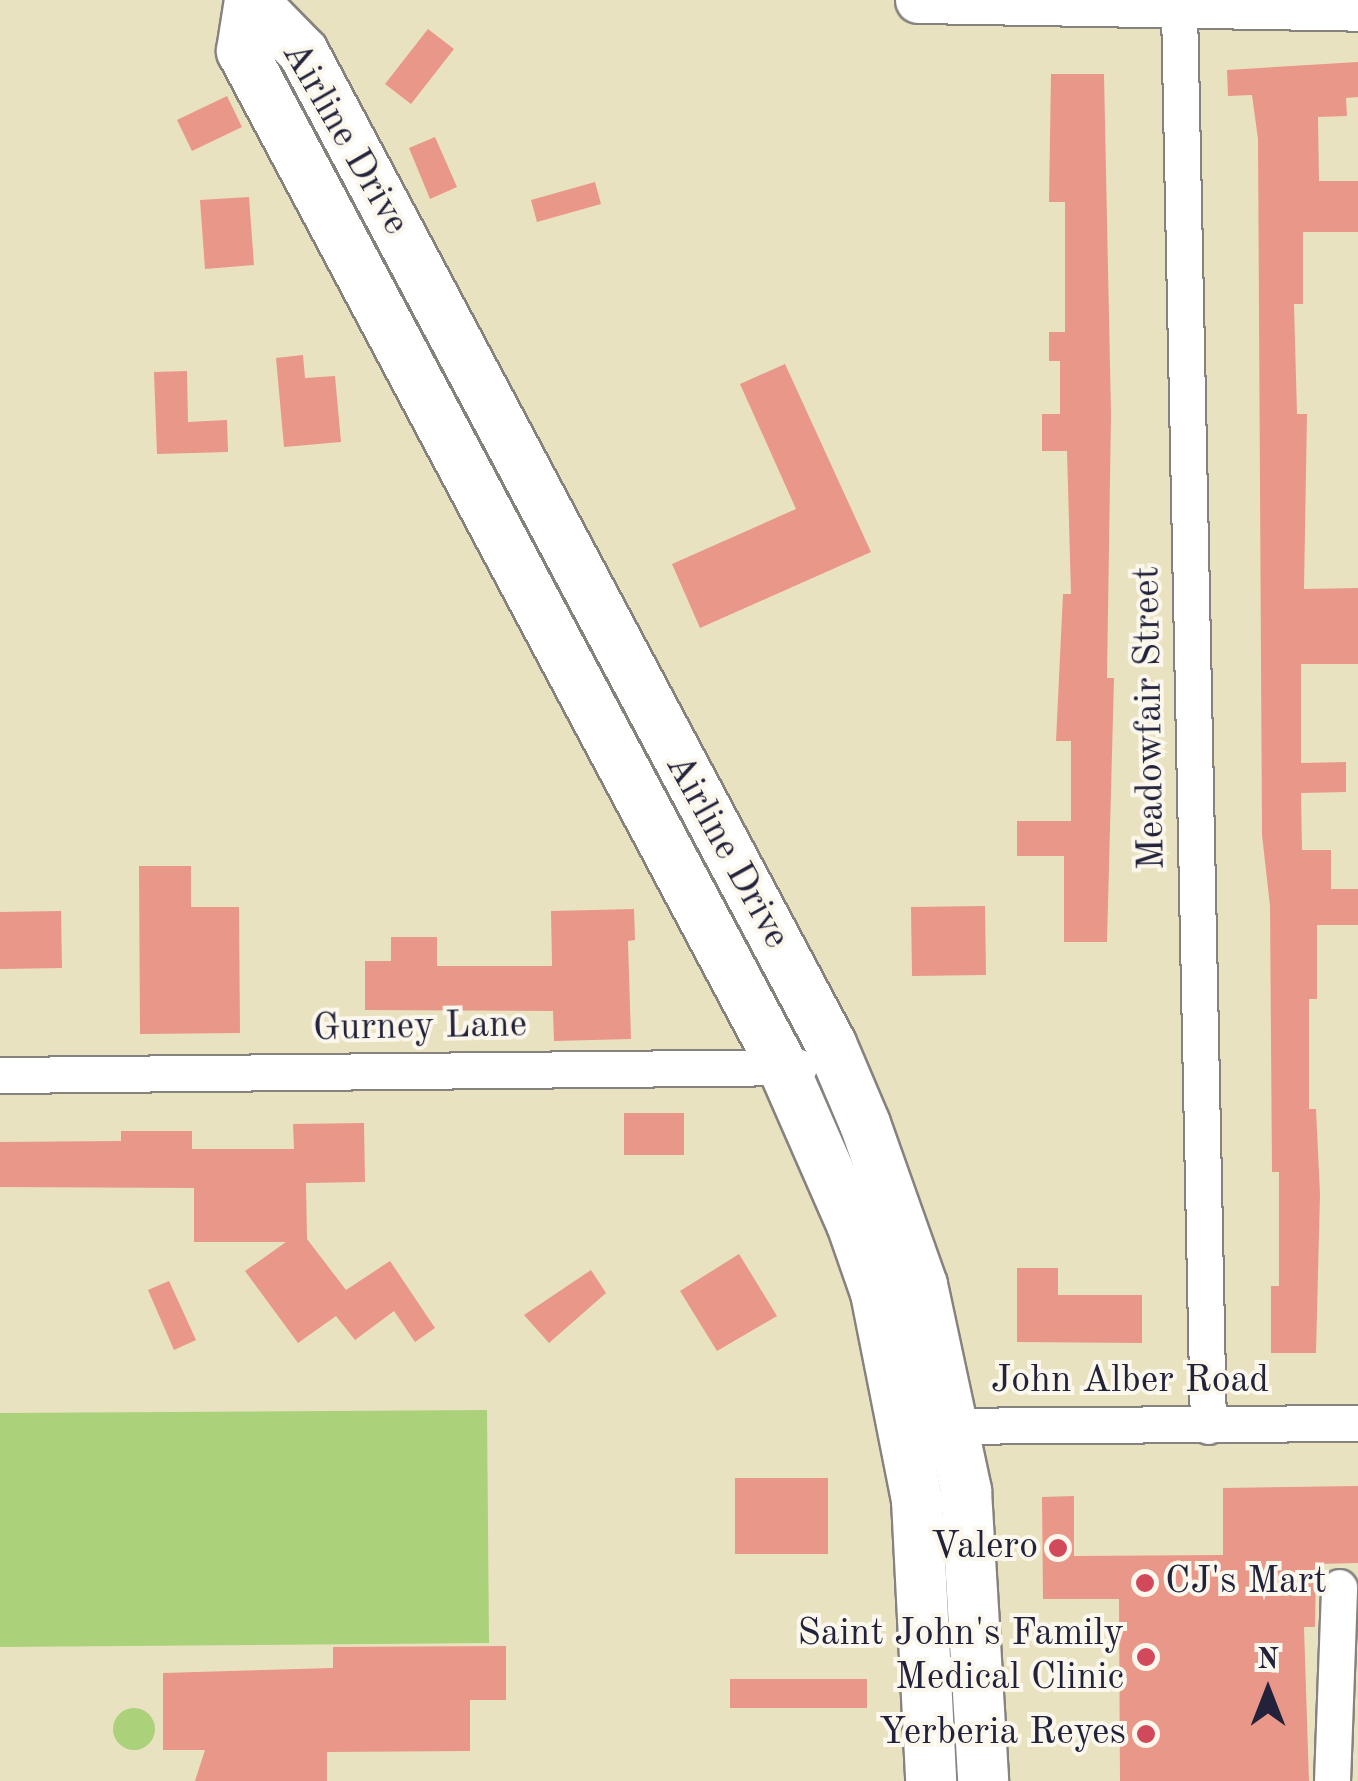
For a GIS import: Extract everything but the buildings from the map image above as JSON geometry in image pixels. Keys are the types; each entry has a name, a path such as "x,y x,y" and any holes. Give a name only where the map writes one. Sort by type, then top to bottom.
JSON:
{"main road":[{"name":"Airline Drive","path":"251,0 303,52 841,1068 917,1268 954,1425 980,1646 984,1781"},
{"name":"Airline Drive","path":"251,0 242,51 783,1067 876,1293 918,1518 931,1781"},
{"path":"553,641 603,617"}],"street":[{"path":"918,0 1179,8 1358,8"},
{"name":"Meadowfair Street","path":"1179,8 1208,1426"},
{"name":"Gurney Lane","path":"0,1075 841,1068"},
{"name":"John Alber Road","path":"902,1428 1358,1423"},
{"path":"1332,1781 1346,1710 1338,1587"}],"green space":[{"path":"487,1410 489,1643 0,1647 0,1413"},
{"path":"134,1708 149,1714 155,1729 149,1744 134,1750 119,1744 113,1729 119,1714"}],"place":[{"name":"Valero","path":"1058,1548"},
{"name":"CJ's Mart","path":"1145,1583"},
{"name":"Saint John's Family Medical Clinic","path":"1146,1657"},
{"name":"Yerberia Reyes","path":"1146,1734"}]}
